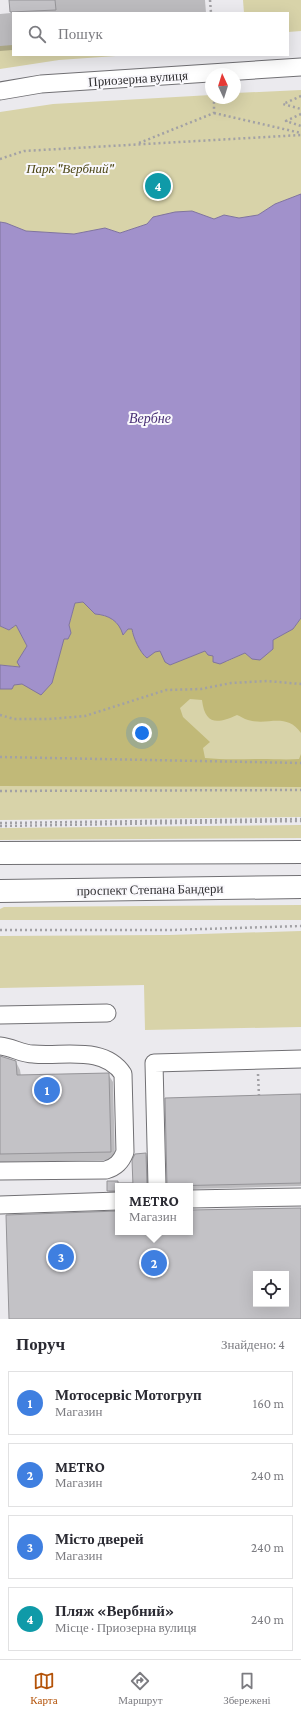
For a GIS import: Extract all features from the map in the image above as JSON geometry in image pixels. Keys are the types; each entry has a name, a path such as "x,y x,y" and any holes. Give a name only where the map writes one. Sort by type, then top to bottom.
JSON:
{"main road":[{"path":"0,853 301,852"},
{"name":"проспект Степана Бандери","path":"4,892 301,887"}],"street":[{"name":"Приозерна вулиця","path":"0,91 41,84 301,67"},
{"path":"0,1015 107,1013"},
{"path":"0,1046 11,1047 31,1054 95,1055 108,1060 118,1067 123,1074 125,1152 122,1160 114,1167 106,1170 0,1171"},
{"path":"157,1183 154,1064 301,1059"},
{"path":"193,1200 301,1197"},
{"path":"0,1205 115,1201"}],"path":[{"path":"210,0 211,12"},
{"path":"301,96 284,104 301,109"},
{"path":"214,104 214,112"},
{"path":"137,144 214,112 301,134"},
{"path":"301,114 286,121 301,126"},
{"path":"0,159 24,151 301,134"},
{"path":"0,715 14,719 50,719 85,716 166,690 201,689 231,682 267,681 301,684"},
{"path":"0,757 301,763"},
{"path":"0,791 301,790"},
{"path":"0,825 301,820"},
{"path":"0,930 171,930 301,926"}],"green space":[{"path":"243,0 301,0 301,31 289,32 289,12 244,12"},
{"path":"12,45 12,56 116,56 59,60 0,69 0,46"},
{"name":"Парк \"Вербний\"","path":"301,90 301,194 275,204 258,215 239,218 224,215 214,219 192,211 153,217 147,224 120,233 105,228 74,234 26,231 0,222 0,112 53,104 205,95 205,104 241,104 241,93"},
{"path":"301,618 301,817 0,820 0,697 64,639 293,629"},
{"path":"301,825 301,838 0,840 0,828"},
{"path":"301,905 301,920 0,920 0,909 4,907"},
{"path":"301,931 301,1027 145,1030 144,985 0,988 0,936 169,935"}],"shaded area":[{"path":"83,602 95,614 109,617 116,622 124,634 128,629 132,629 137,645 144,656 147,658 155,651 160,651 170,665 205,651 226,662 245,653 252,659 267,654 273,649 273,640 293,629 301,618 301,733 289,723 283,721 263,722 247,720 237,715 224,720 213,720 206,714 202,700 190,699 180,708 183,717 210,742 203,748 205,758 299,759 301,754 301,787 0,786 0,688 12,689 14,685 22,684 41,694 52,683 64,639 71,633 69,625 75,603"},
{"path":"16,625 27,646 23,653 20,667 0,665 0,626 9,630"}],"water":[{"name":"Вербне","path":"301,194 301,618 293,629 273,640 273,649 260,660 252,659 245,653 220,664 213,662 213,656 208,655 205,651 170,665 165,662 160,651 155,652 147,658 144,656 137,645 132,629 128,629 123,635 116,622 109,617 95,614 83,602 75,603 69,625 71,633 68,639 64,639 52,683 41,695 22,684 14,685 12,689 0,689 0,665 20,667 17,662 27,646 16,625 9,630 0,626 0,222 26,231 74,234 105,228 120,233 147,224 153,217 175,212 192,211 214,219 224,215 239,218 258,215 275,204"}],"building":[{"path":"9,0 55,0 56,10 10,12"},
{"path":"0,1056 16,1061 17,1075 109,1073 111,1152 0,1154"},
{"path":"301,1094 301,1183 193,1185 193,1183 167,1183 165,1098"},
{"path":"146,1153 147,1183 133,1183 132,1160 135,1154"},
{"path":"107,1181 118,1181 118,1183 115,1183 115,1191 107,1191"},
{"path":"301,1208 301,1319 9,1319 6,1215 115,1211 115,1235 193,1235 193,1210"}],"place":[{"name":"Пляж «Вербний»","path":"158,186"},
{"name":"Мотосервіс Мотогруп","path":"47,1090"},
{"name":"Місто дверей","path":"61,1257"},
{"name":"METRO","path":"154,1263"}]}
